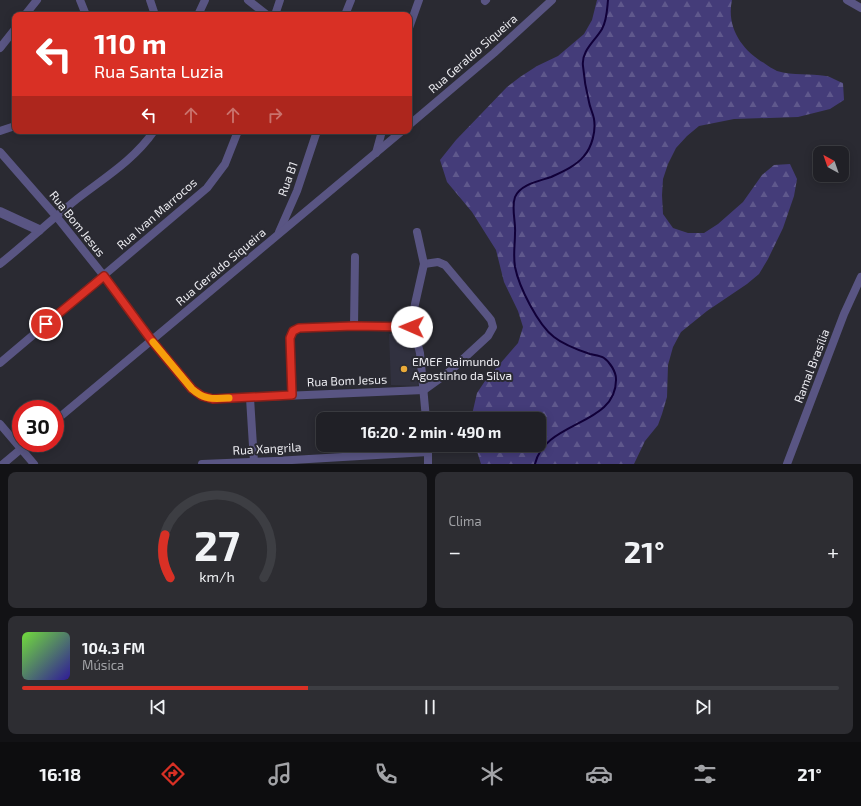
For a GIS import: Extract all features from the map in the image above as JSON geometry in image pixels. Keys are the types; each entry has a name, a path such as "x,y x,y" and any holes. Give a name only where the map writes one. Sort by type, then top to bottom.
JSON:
{"street":[{"path":"27,12 37,0"},
{"path":"80,0 85,12"},
{"path":"150,0 154,12"},
{"path":"199,12 205,0"},
{"path":"248,0 263,12"},
{"path":"276,12 280,0"},
{"path":"346,12 351,0"},
{"path":"412,20 420,0"},
{"name":"Rua Geraldo Siqueira","path":"412,122 494,53 552,0"},
{"path":"847,0 861,8"},
{"path":"0,48 12,32"},
{"path":"0,131 12,127"},
{"path":"0,264 56,216 122,165 137,152 152,134"},
{"name":"Rua Ivan Marrocos","path":"0,363 207,188 222,170 237,134"},
{"name":"Rua B1","path":"278,235 297,191 316,134"},
{"path":"376,153 381,134"},
{"name":"Rua Geraldo Siqueira","path":"64,414 398,134"},
{"name":"Rua Bom Jesus","path":"0,152 56,216 104,276 152,341 197,394 207,398 250,398 424,390"},
{"path":"0,212 39,230"},
{"path":"417,232 424,264 415,304 412,327 420,354 426,412"},
{"path":"354,326 355,258"},
{"path":"424,264 438,262 445,264 491,320 493,327 488,336 461,362 424,390"},
{"name":"Ramal Brasília","path":"787,464 844,314 861,277"},
{"path":"292,395 290,338 293,331 299,328 354,326 412,327"},
{"path":"250,398 254,462"},
{"path":"0,424 12,438"},
{"path":"3,464 17,452"},
{"path":"24,452 34,464"},
{"name":"Rua Xangrila","path":"202,464 254,462 275,463 387,452"},
{"path":"428,452 428,464"}],"shaded area":[{"name":"EMEF Raimundo Agostinho da Silva","path":"389,334 409,334 416,352 418,386 391,385"}],"green space":[{"path":"597,0 732,0 731,19 734,28 743,44 756,58 777,71 826,76 843,83 844,100 830,109 798,117 734,119 699,126 676,148 663,179 663,214 673,228 688,233 704,233 718,224 743,202 762,175 774,165 790,164 797,179 794,196 783,228 759,274 707,311 681,332 673,347 668,365 667,397 662,414 658,425 645,441 634,464 481,464 477,452 546,452 546,412 473,412 477,393 485,381 518,343 523,327 518,311 504,282 496,250 472,212 447,182 440,160 456,140 507,87 537,66 558,56 584,34 592,20"}],"waterway":[{"path":"535,464 541,450 552,439 593,415 605,406 613,394 616,379 612,367 604,358 567,345 554,337 542,324 525,295 517,275 514,258 515,229 513,206 515,197 521,189 526,186 551,177 573,166 581,160 591,144 594,134 594,117 589,104 583,70 583,61 586,51 604,26 608,0"}],"slow traffic":[{"path":"153,342 197,394 207,398 229,398"}],"place":[{"name":"EMEF Raimundo Agostinho da Silva","path":"404,369"}],"route":[{"path":"46,324 104,276 152,341 192,389 197,394 213,399 292,395 290,338 291,334 296,328 354,326 412,327"}]}
